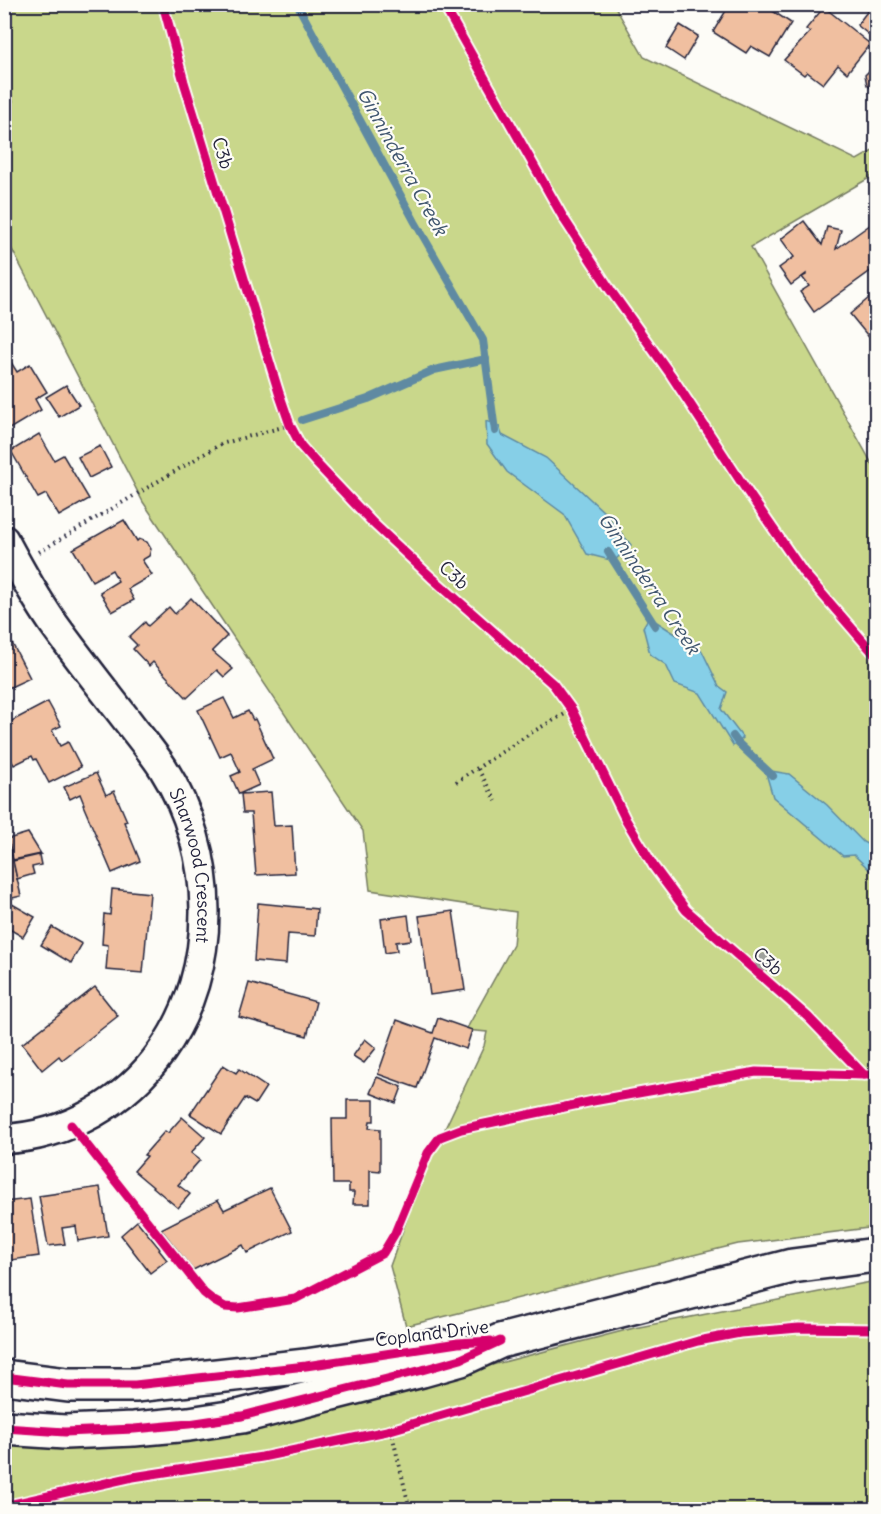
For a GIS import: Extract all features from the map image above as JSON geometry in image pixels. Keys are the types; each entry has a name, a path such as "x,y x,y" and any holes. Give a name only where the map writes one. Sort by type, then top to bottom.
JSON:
{"main road":[{"name":"Copland Drive","path":"4,1428 65,1432 134,1429 242,1416 461,1359 500,1341 792,1266 876,1255"},
{"name":"Copland Drive","path":"4,1377 68,1385 135,1385 306,1366 458,1343 500,1341"}],"street":[{"name":"Sharwood Crescent","path":"4,1139 25,1138 71,1125 113,1101 149,1069 177,1030 187,1008 201,961 204,936 204,886 194,837 186,813 163,768 52,621 9,554"}],"path":[{"path":"286,414 296,436"},
{"path":"9,554 221,444 290,425"},
{"path":"456,782 534,731 574,715 566,702"},
{"path":"478,769 496,801"},
{"path":"375,1434 402,1427"},
{"path":"391,1430 410,1509"}],"green space":[{"path":"5,5 614,5 644,57 857,160 876,149 876,174 751,247 876,471 876,1227 738,1244 406,1326 390,1266 423,1175 484,1046 487,1032 466,1030 513,945 516,912 370,890 363,831 143,502 5,236 5,107 13,101 5,91"},
{"path":"876,1281 876,1509 5,1510 5,1445 23,1447 246,1429 634,1328"}],"water":[{"path":"486,421 499,426 502,435 546,458 605,513 631,545 614,561 587,554 564,514 507,472 487,444"},
{"path":"649,617 702,651 719,686 727,692 721,709 743,738 733,746 700,693 675,684 666,665 650,654 643,627"},
{"path":"765,770 789,774 827,805 863,842 876,849 876,876 854,855 843,856 773,797"}],"building":[{"path":"730,4 762,4 791,23 770,57 751,46 746,53 713,32"},
{"path":"824,7 870,44 847,73 838,65 823,84 807,72 804,75 784,60 810,32 806,29"},
{"path":"869,9 876,15 874,39 857,25"},
{"path":"680,25 698,36 684,60 666,48"},
{"path":"876,64 875,91 867,85 865,75"},
{"path":"804,221 822,245 827,227 841,230 836,249 874,222 876,226 876,267 814,312 800,292 809,286 802,277 806,274 791,285 779,268 794,257 781,239"},
{"path":"876,292 876,346 850,314"},
{"path":"4,351 17,372 30,364 47,392 35,399 41,410 6,431 4,428"},
{"path":"66,385 79,405 59,417 46,397"},
{"path":"39,434 54,460 63,455 89,499 59,516 46,494 38,498 11,451"},
{"path":"100,446 111,467 89,478 78,457"},
{"path":"124,520 137,541 139,539 147,542 151,549 149,556 142,560 152,575 128,589 134,600 112,612 100,592 118,581 112,570 92,581 73,549"},
{"path":"191,598 227,636 212,651 233,669 224,677 217,670 187,698 153,662 149,666 133,649 137,645 129,637 145,622 148,626 169,607 175,614"},
{"path":"4,642 7,646 12,643 30,678 4,690"},
{"path":"224,698 234,718 248,711 253,720 255,719 273,759 252,769 259,785 239,794 231,776 240,772 231,752 220,757 198,710"},
{"path":"48,702 61,726 52,730 60,746 68,742 81,767 49,783 36,759 34,760 32,756 14,765 4,747 4,725"},
{"path":"96,773 106,795 114,791 140,861 112,873 80,794 70,799 64,787"},
{"path":"271,792 274,826 292,825 295,873 256,875 251,813 243,813 241,794"},
{"path":"28,833 41,854 13,860 8,839"},
{"path":"4,836 8,839 21,896 4,900"},
{"path":"39,855 41,865 32,867 34,874 17,879 13,861"},
{"path":"112,889 150,893 143,973 106,970 108,945 102,944 104,914 110,915"},
{"path":"258,903 317,909 315,936 288,934 286,964 254,961"},
{"path":"12,904 35,917 23,937 4,926 4,917"},
{"path":"453,911 465,990 430,995 419,916"},
{"path":"408,915 411,940 396,942 397,951 385,953 381,919"},
{"path":"52,927 82,944 71,963 41,945"},
{"path":"249,983 316,1002 307,1036 239,1017"},
{"path":"95,987 118,1016 62,1060 59,1056 42,1070 22,1044"},
{"path":"438,1018 472,1030 466,1049 435,1038 417,1088 378,1074 397,1020 433,1033"},
{"path":"365,1039 376,1048 364,1063 353,1056"},
{"path":"4,1050 9,1050 7,1085 4,1084"},
{"path":"223,1065 236,1073 239,1069 266,1087 255,1104 245,1098 221,1134 190,1114"},
{"path":"377,1077 402,1087 396,1103 370,1093"},
{"path":"347,1100 374,1100 374,1121 370,1121 369,1128 380,1129 380,1171 370,1170 370,1204 353,1204 354,1192 349,1192 349,1184 333,1184 332,1119 347,1119"},
{"path":"182,1117 205,1137 191,1153 200,1160 178,1185 190,1194 178,1208 134,1171 147,1156 144,1155 165,1131 168,1133"},
{"path":"100,1187 108,1236 78,1241 76,1226 62,1228 65,1244 48,1246 39,1196"},
{"path":"270,1188 292,1231 247,1253 243,1245 193,1270 161,1229 218,1200 224,1210"},
{"path":"30,1199 39,1256 4,1261 4,1202"},
{"path":"137,1221 167,1260 150,1273 121,1235"}],"waterway":[{"name":"Ginninderra Creek","path":"297,4 415,222 483,340 495,431"},
{"path":"302,420 368,399 434,370 486,359"},
{"name":"Ginninderra Creek","path":"608,552 655,626"},
{"name":"Ginninderra Creek","path":"733,736 773,776"}],"cycle path":[{"name":"C3b","path":"163,4 184,82 279,393 290,425 301,446 373,523 553,684 572,710 626,820 654,867 686,910 808,1017 864,1075 876,1075"},
{"path":"443,4 564,219 611,291 671,375 803,572 876,656"},
{"path":"71,1125 204,1293 225,1307 238,1308 295,1299 383,1253 395,1233 428,1153 440,1137 461,1129 593,1101 756,1072 864,1075"},
{"path":"4,1506 133,1477 262,1457 387,1431 698,1341 740,1333 799,1328 876,1329"},
{"path":"4,1377 68,1385 135,1385 306,1366 458,1343 491,1341"},
{"path":"4,1428 65,1432 134,1429 242,1416 461,1359 500,1341"}]}
